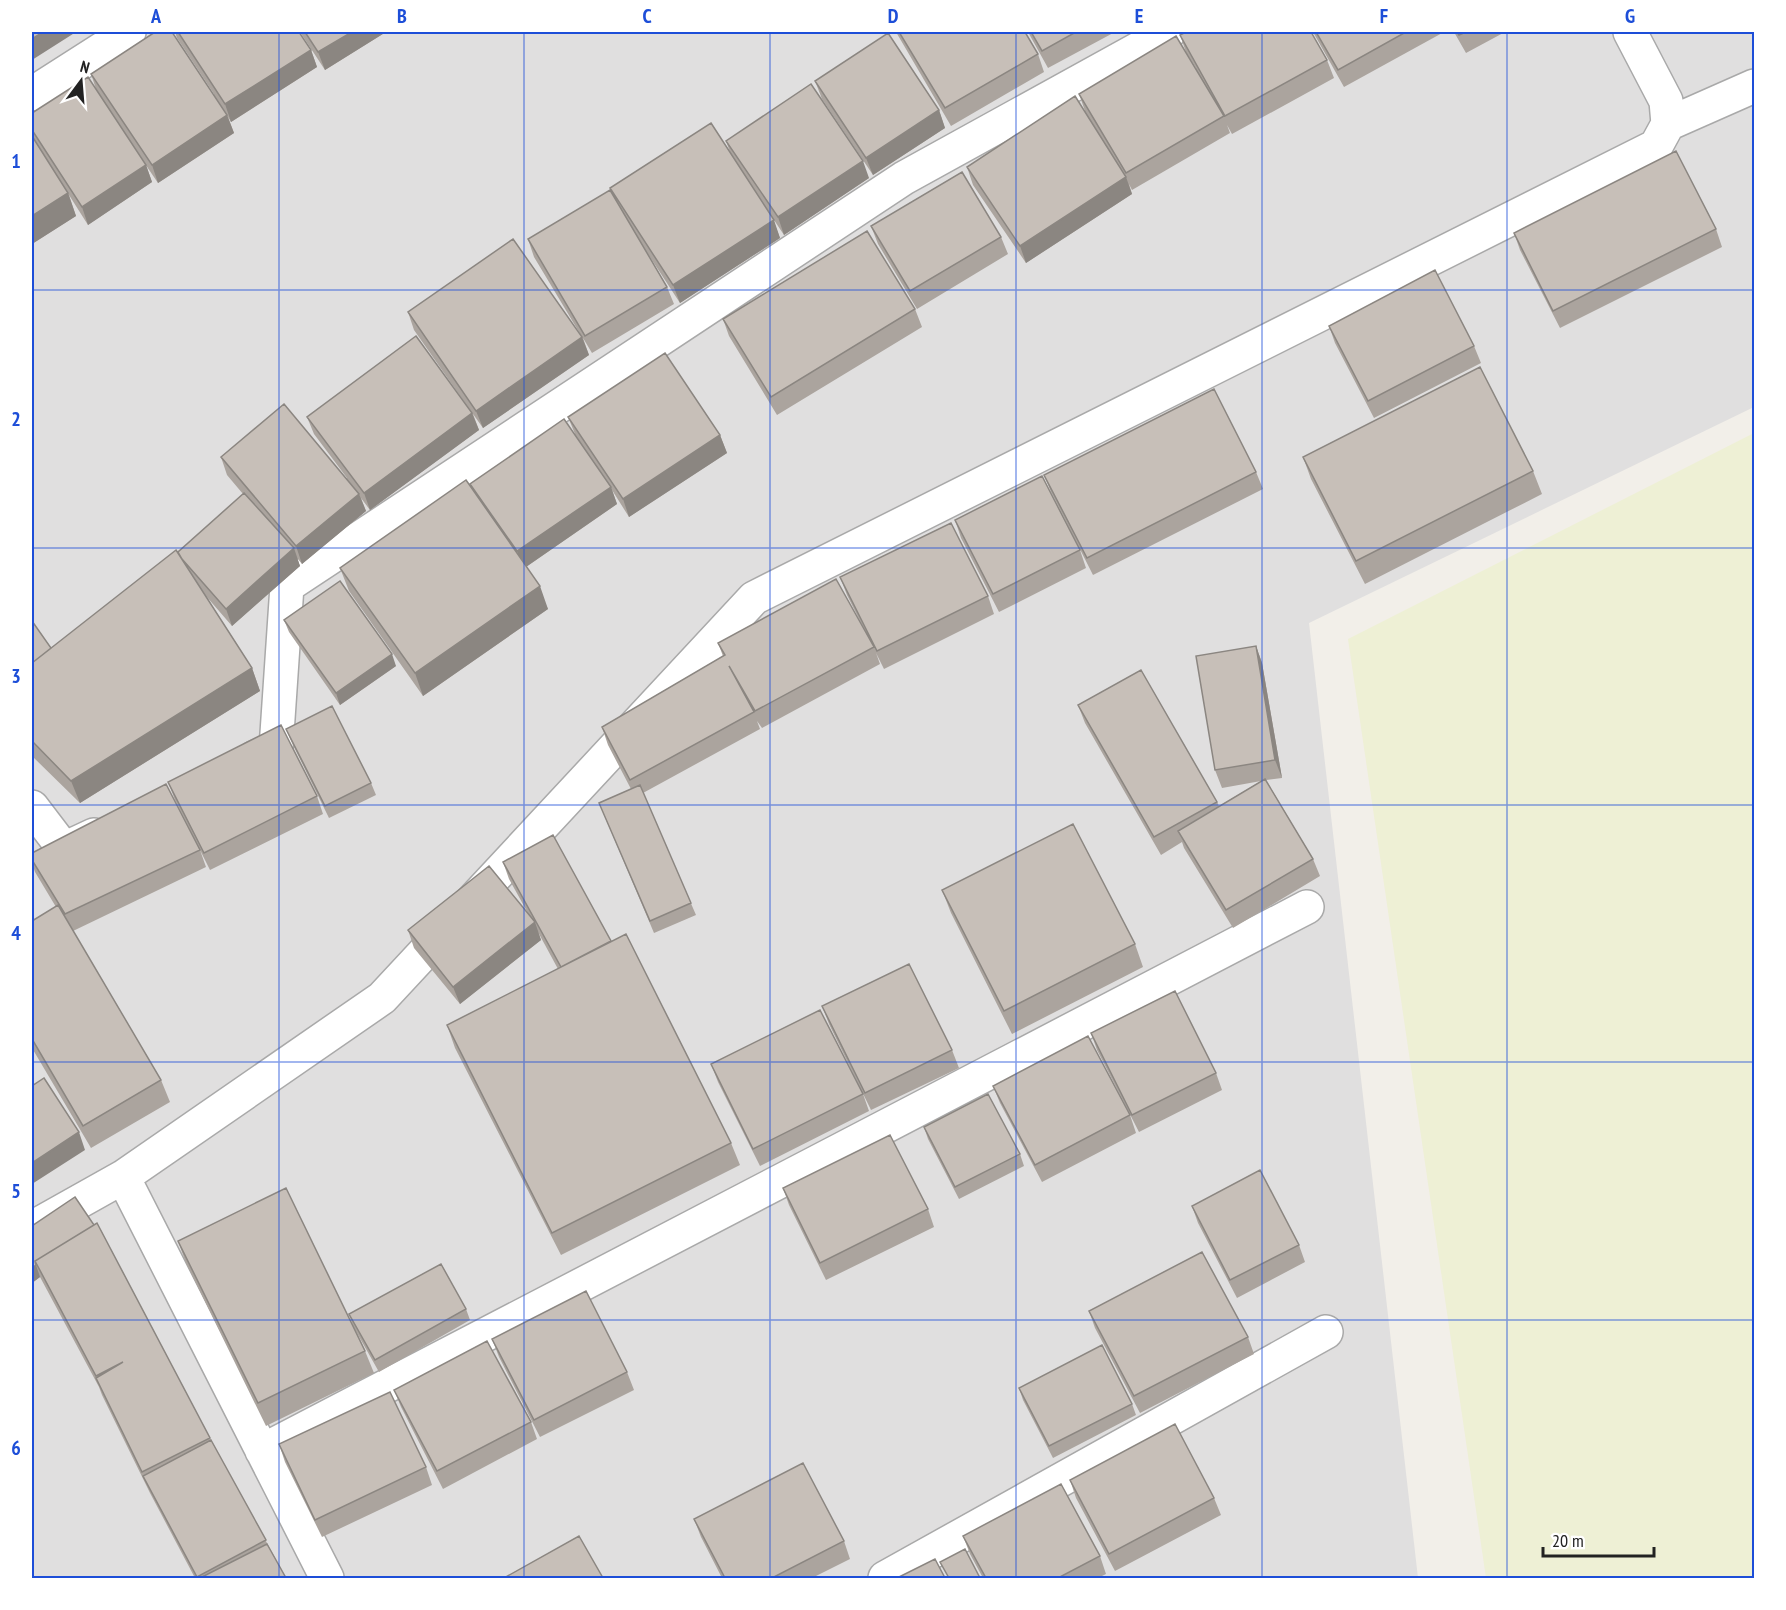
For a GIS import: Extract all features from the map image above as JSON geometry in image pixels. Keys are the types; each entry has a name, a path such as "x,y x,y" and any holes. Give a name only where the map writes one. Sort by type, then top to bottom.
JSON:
{"street":[{"path":"32,94 129,32"},
{"path":"223,773 276,748 287,586 904,178 1169,32"},
{"path":"32,1228 123,1177 382,998 754,598 1656,146 1668,124 1666,101 1630,32"},
{"path":"1668,124 1755,86"},
{"path":"32,807 64,849 117,824"},
{"path":"262,1451 1307,907"},
{"path":"123,1177 327,1578"},
{"path":"885,1578 1326,1332"}],"shaded area":[{"path":"32,32 1754,32 1754,407 1309,623 1418,1578 32,1578"}],"green space":[{"path":"1754,433 1754,1578 1486,1578 1348,639"}],"building":[{"path":"32,32 43,32 32,39"},
{"path":"155,32 172,32 227,115 152,165 91,74"},
{"path":"178,32 299,32 311,50 225,104"},
{"path":"305,32 352,32 318,52"},
{"path":"899,32 1025,32 1038,54 945,108"},
{"path":"1031,32 1076,32 1042,51"},
{"path":"1186,32 1311,32 1327,60 1225,116 1180,35"},
{"path":"1316,32 1406,32 1338,70"},
{"path":"888,33 939,110 866,158 815,81"},
{"path":"1176,36 1224,116 1126,173 1079,94"},
{"path":"88,77 146,165 82,207 32,130 32,113"},
{"path":"811,84 863,161 778,217 726,141"},
{"path":"1075,96 1126,177 1020,246 967,167"},
{"path":"711,123 774,220 673,285 610,188"},
{"path":"32,136 68,193 32,216"},
{"path":"1676,151 1716,229 1553,311 1514,233"},
{"path":"962,172 1001,237 910,291 871,226"},
{"path":"610,190 667,287 585,336 528,239"},
{"path":"867,231 915,309 771,397 723,319"},
{"path":"513,239 582,337 476,411 408,312"},
{"path":"1435,270 1474,346 1368,401 1329,326"},
{"path":"416,336 472,413 364,493 307,417"},
{"path":"665,353 720,435 623,499 568,417"},
{"path":"1480,367 1533,471 1356,561 1303,457"},
{"path":"1214,389 1256,472 1087,558 1044,475"},
{"path":"284,404 359,494 296,546 221,457"},
{"path":"564,419 611,487 517,551 470,484"},
{"path":"1042,476 1080,550 993,594 955,520"},
{"path":"466,480 540,586 415,673 340,568"},
{"path":"244,493 294,548 226,609 178,552"},
{"path":"951,523 988,596 877,651 840,577"},
{"path":"176,550 252,668 71,781 32,741 32,663"},
{"path":"836,579 874,647 755,711 729,666 754,712 630,780 602,727 725,655 718,643"},
{"path":"340,581 392,654 336,693 284,620"},
{"path":"32,621 51,648 32,663"},
{"path":"1256,646 1275,760 1215,770 1196,656"},
{"path":"1141,670 1217,802 1154,837 1078,705"},
{"path":"332,706 371,783 325,806 286,729"},
{"path":"281,725 317,796 204,853 168,782"},
{"path":"1265,779 1313,859 1226,910 1178,831"},
{"path":"166,784 200,850 65,914 32,860 32,853"},
{"path":"640,785 691,903 650,921 599,803"},
{"path":"1073,824 1135,944 1004,1011 942,890"},
{"path":"553,835 611,941 561,967 503,862"},
{"path":"489,866 535,922 453,987 408,930"},
{"path":"58,905 161,1080 83,1126 32,1039 32,921"},
{"path":"626,934 731,1143 552,1233 447,1025"},
{"path":"909,964 952,1050 865,1093 822,1006"},
{"path":"1175,991 1216,1073 1132,1115 1091,1033"},
{"path":"820,1010 863,1094 753,1149 711,1064"},
{"path":"1088,1036 1130,1115 1035,1165 993,1086"},
{"path":"44,1078 79,1132 32,1163 32,1086"},
{"path":"988,1094 1020,1154 955,1187 924,1127"},
{"path":"890,1135 928,1209 820,1263 783,1188"},
{"path":"1260,1170 1299,1245 1230,1280 1192,1206"},
{"path":"286,1188 365,1351 258,1403 178,1241"},
{"path":"75,1197 94,1225 35,1261 36,1265 32,1268 32,1226"},
{"path":"97,1223 210,1438 142,1472 96,1378 123,1362 96,1376 35,1261"},
{"path":"1202,1252 1248,1337 1134,1396 1089,1311"},
{"path":"441,1264 466,1309 375,1360 349,1314"},
{"path":"586,1291 627,1372 534,1420 492,1339"},
{"path":"487,1341 531,1422 437,1471 394,1390"},
{"path":"1102,1345 1132,1404 1049,1446 1019,1388"},
{"path":"390,1392 426,1467 315,1520 279,1444"},
{"path":"1175,1424 1214,1498 1109,1554 1070,1480"},
{"path":"211,1440 266,1540 197,1577 143,1476"},
{"path":"803,1463 844,1541 772,1578 725,1578 694,1519"},
{"path":"1061,1484 1100,1556 1058,1578 986,1578 963,1536"},
{"path":"579,1536 603,1578 504,1578"},
{"path":"267,1544 286,1578 200,1578"},
{"path":"965,1549 980,1578 949,1578 940,1562"},
{"path":"935,1559 945,1578 897,1578"}]}
